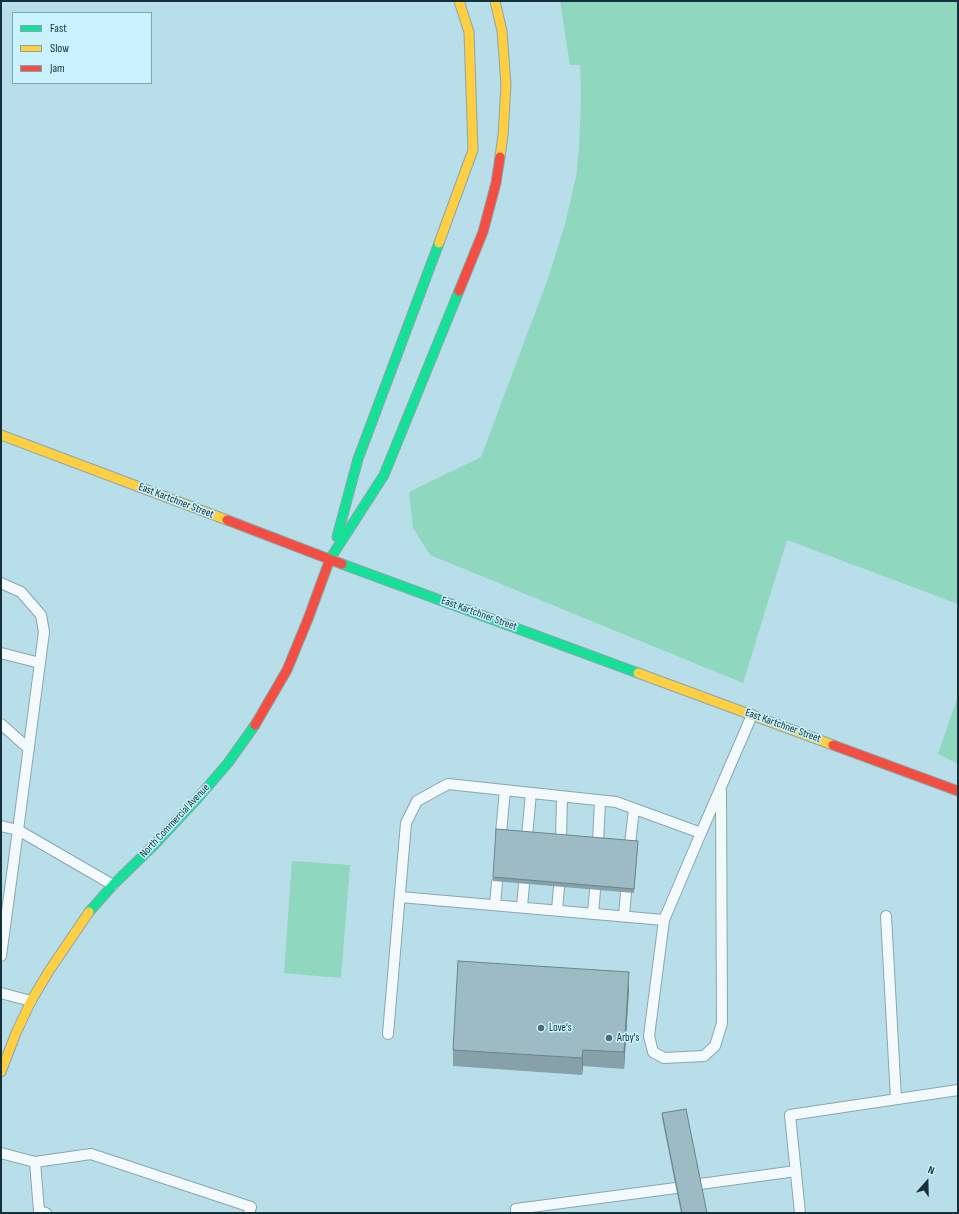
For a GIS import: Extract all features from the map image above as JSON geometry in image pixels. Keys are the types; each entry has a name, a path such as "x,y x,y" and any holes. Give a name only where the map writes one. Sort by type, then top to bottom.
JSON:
{"main road":[{"path":"330,559 358,459 473,150 469,32 459,1"},
{"path":"330,559 384,475 483,232 496,183 503,135 506,85 502,31 495,1"},
{"name":"East Kartchner Street","path":"1,435 330,559 958,791"},
{"name":"North Commercial Avenue","path":"1,1072 16,1033 31,1001 49,971 90,910 197,799 228,762 259,720 287,670 308,620 330,559"}],"lane":[{"path":"1,583 21,592 41,615 44,632 1,956"},
{"path":"1,653 40,663"},
{"path":"720,787 722,1023 715,1046 704,1056 664,1058 653,1052 649,1036 664,920 720,787 752,714"},
{"path":"1,724 29,749"},
{"path":"388,1034 406,823 417,801 448,784 616,802 701,833"},
{"path":"501,834 504,790"},
{"path":"527,836 531,793"},
{"path":"561,839 562,797"},
{"path":"598,842 600,801"},
{"path":"630,844 634,809"},
{"path":"1,826 18,830 113,885"},
{"path":"495,905 497,882"},
{"path":"522,908 524,884"},
{"path":"557,910 559,887"},
{"path":"593,914 595,890"},
{"path":"624,916 626,892"},
{"path":"400,897 664,920"},
{"path":"886,916 896,1099"},
{"path":"1,993 31,1001"},
{"path":"800,1213 790,1116 958,1090"},
{"path":"1,1153 35,1162 91,1154 251,1206 249,1213"},
{"path":"35,1162 41,1212"},
{"path":"700,1184 796,1171"},
{"path":"516,1213 516,1209 676,1188"}],"green space":[{"path":"560,1 958,1 958,604 787,540 743,683 430,555 413,528 409,492 481,457 549,276 565,224 576,177 579,149 581,95 580,65 570,65"},
{"path":"958,696 958,764 938,754"},
{"path":"292,861 350,865 341,978 284,973"}],"building":[{"path":"496,829 638,841 634,889 493,877"},
{"name":"Love's","path":"458,961 629,972 624,1052 583,1050 582,1058 453,1050"},
{"path":"686,1109 707,1213 682,1213 662,1113"}],"traffic: fast":[{"path":"337,537 358,459 439,243"},
{"path":"330,559 384,475 459,291"},
{"path":"342,564 638,673"},
{"path":"89,912 113,885 155,844 197,799 228,763 255,725"}],"traffic: slow":[{"path":"439,243 473,150 469,32 459,1"},
{"path":"495,1 502,31 506,85 500,157"},
{"path":"1,435 227,520"},
{"path":"638,673 833,745"},
{"path":"1,1072 16,1033 31,1001 49,971 89,912"}],"traffic: jam":[{"path":"459,291 483,232 496,183 500,157"},
{"path":"227,520 342,564"},
{"path":"255,725 287,670 330,559"},
{"path":"833,745 958,791"}],"place":[{"name":"Love's","path":"541,1028"},
{"name":"Arby's","path":"609,1038"}]}
